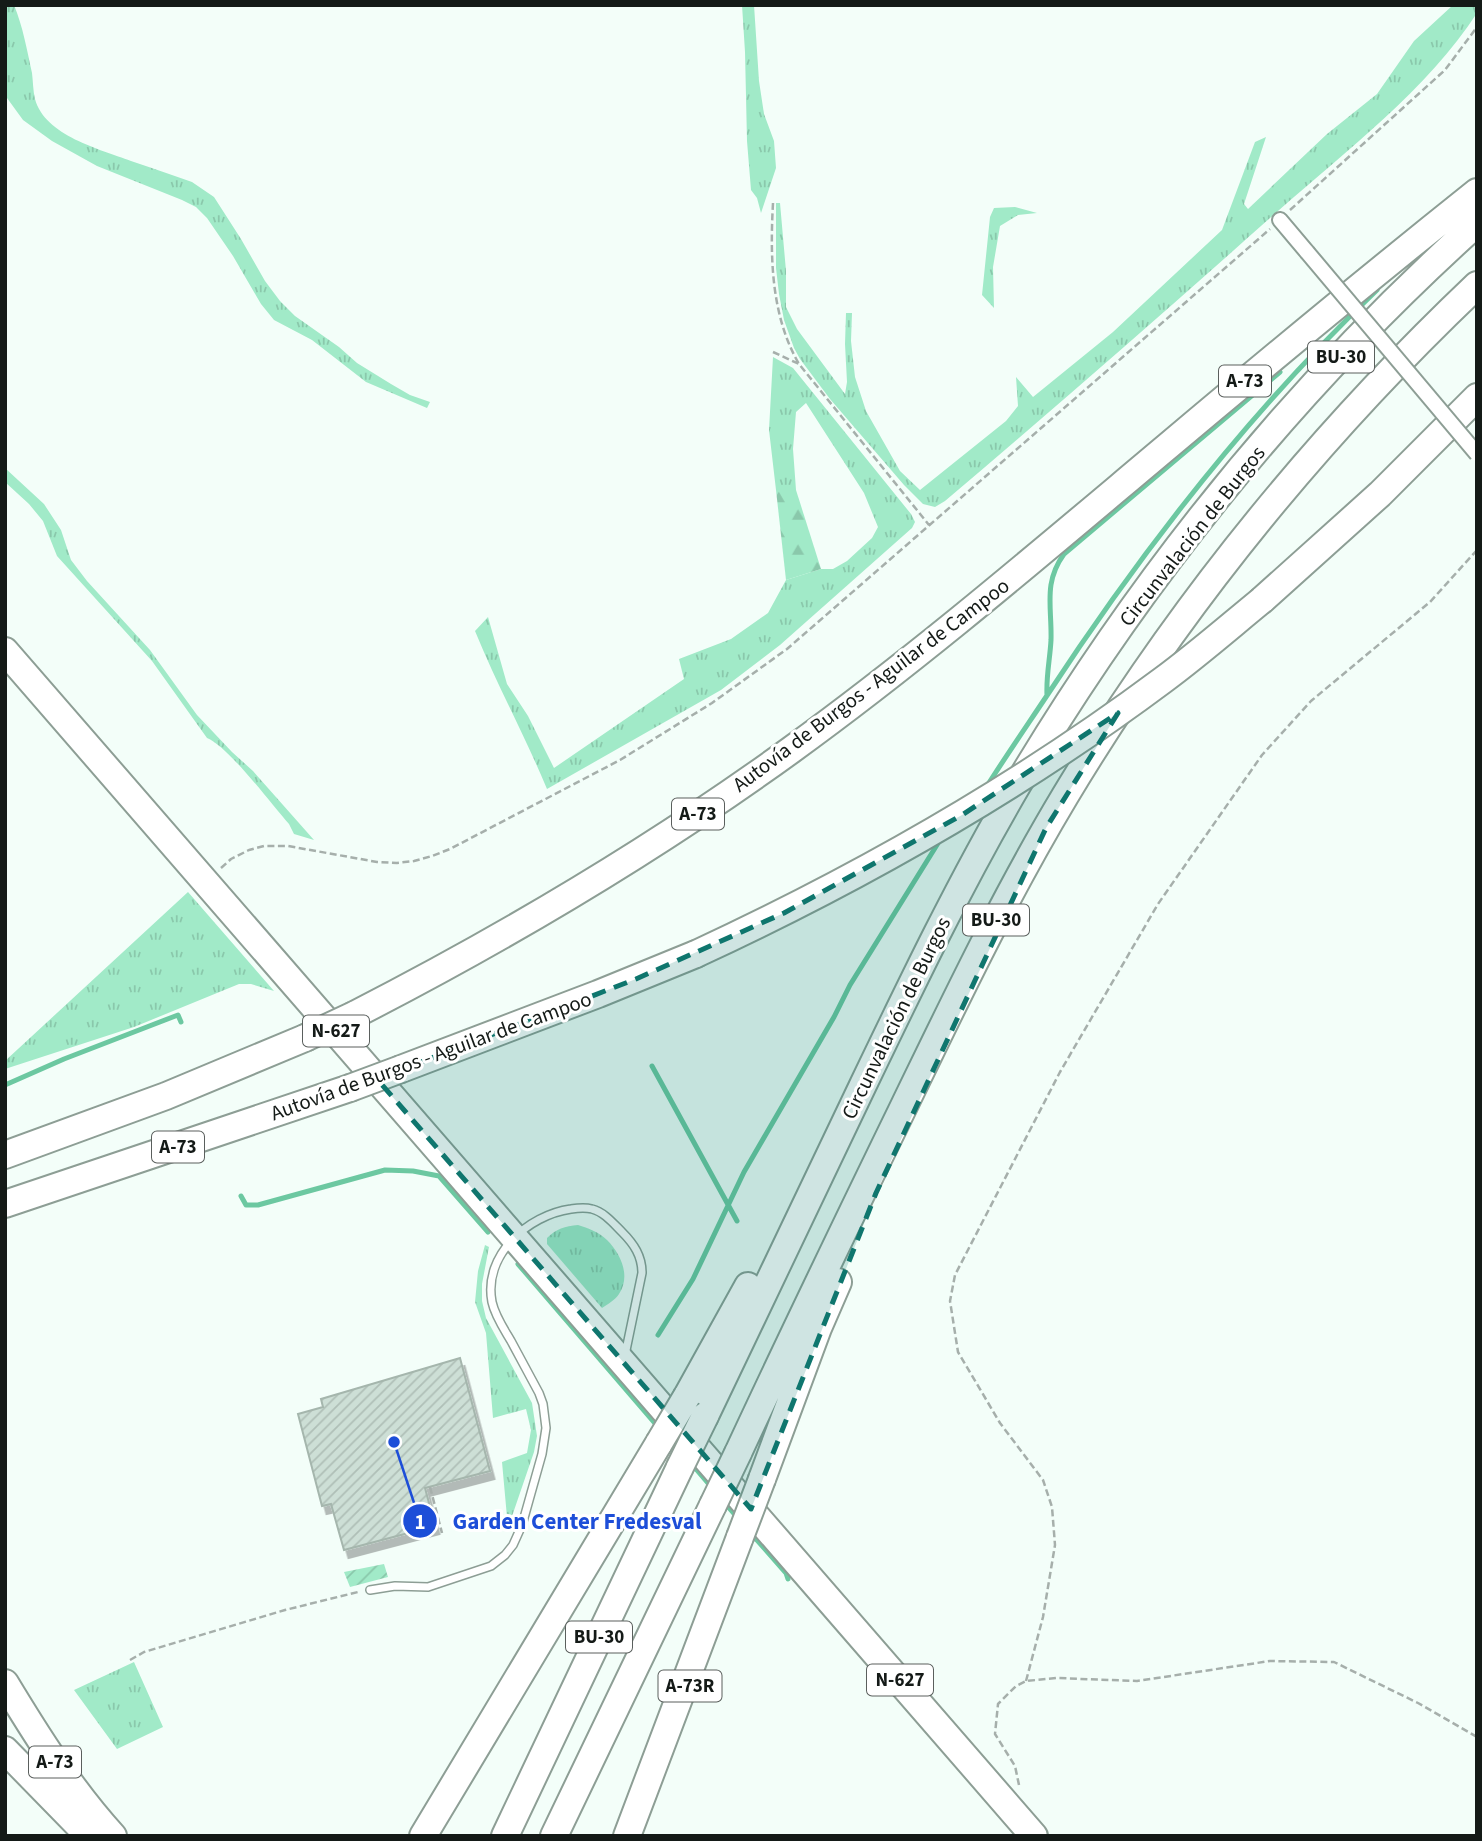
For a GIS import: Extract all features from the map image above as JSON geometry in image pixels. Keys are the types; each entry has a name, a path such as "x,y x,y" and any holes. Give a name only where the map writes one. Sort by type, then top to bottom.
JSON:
{"highway":[{"name":"Autovía de Burgos - Aguilar de Campoo","path":"5,1155 166,1096 354,1015 537,915 673,831 794,748 953,625 1307,329 1477,192"},
{"name":"Circunvalación de Burgos","path":"505,1836 880,1048 975,862 1019,783 1142,596 1239,471 1321,377 1399,297 1477,223"},
{"name":"Circunvalación de Burgos","path":"556,1831 968,974 1046,828 1086,761 1141,679 1251,529 1332,434 1477,285"},
{"name":"Autovía de Burgos - Aguilar de Campoo","path":"5,1204 350,1088 598,994 696,954 856,875 927,836 1065,749 1199,652 1262,600 1380,494 1477,397"},
{"name":"N-627","path":"5,651 1028,1829"},
{"name":"BU-30","path":"740,1537 818,1328 862,1225 1046,828"},
{"path":"423,1836 687,1395 760,1265 889,1013 975,862"},
{"path":"627,1836 740,1537"},
{"name":"A-73R","path":"639,1836 740,1537"},
{"name":"A-73","path":"5,1683 67,1779 113,1836"},
{"path":"5,1750 89,1836"}],"street":[{"path":"1280,220 1477,454"}],"lane":[{"path":"370,1590 395,1586 428,1587 491,1566 505,1555 519,1532 542,1454 546,1428 539,1393 497,1317 492,1302 493,1276 514,1237 535,1222 561,1211 591,1208 604,1215 628,1238 642,1262 642,1273 623,1361"}],"path":[{"path":"205,882 230,859 264,846 288,846 397,863 450,849 620,761 712,704 787,649 1280,220 1445,70 1477,27"},
{"path":"773,203 771,252 780,318 791,351 929,525"},
{"path":"773,352 799,364"},
{"path":"1026,1681 1043,1617 1055,1545 1052,1507 1043,1480 1000,1423 958,1352 950,1301 955,1275 1060,1072 1158,904 1262,755 1311,701 1430,602 1477,551"},
{"path":"429,1487 442,1533"},
{"path":"130,1660 144,1653 285,1610 370,1590"},
{"path":"1028,1829 1015,1766 995,1734 998,1704 1016,1686 1026,1681 1057,1678 1137,1681 1269,1661 1334,1662 1418,1703 1477,1737"}],"highlighted area":[{"path":"1118,713 1046,828 876,1193 751,1509 377,1079 636,979 784,913 962,815"}],"green space":[{"path":"5,5 14,5 32,73 35,99 50,123 75,139 192,182 214,197 265,281 295,316 357,363 410,395 430,402 427,408 366,382 312,340 274,320 207,218 196,207 97,166 52,141 23,120 7,98"},
{"path":"742,5 754,5 759,81 764,114 774,141 776,168 761,213 757,198 751,190"},
{"path":"1453,5 1477,5 1477,13 1435,68 1385,118 1112,357 935,507 923,504 904,485 830,399 794,348 784,320 779,294 776,268 776,203 780,203 786,307 797,329 845,394 846,313 852,313 851,341 855,377 866,411 900,471 920,490 1006,421 1018,406 1016,377 1033,397 1113,332 1222,230 1255,142 1266,137 1244,204 1248,209 1327,134 1377,94 1414,41"},
{"path":"1015,207 1037,213 1018,215 1000,226 993,267 994,308 982,295 990,217 994,208"},
{"path":"773,357 793,368 911,514 915,522 912,528 780,645 721,690 547,789 475,631 488,617 507,684 528,716 554,768 684,679 679,659 731,639 768,613 786,580 821,569 833,569 847,561 872,538 878,527 864,493 806,403 796,412 793,449 796,490 776,490 769,430"},
{"path":"5,468 44,504 61,530 71,560 150,650 197,715 253,771 314,840 294,834 289,824 238,764 227,752 207,738 152,661 57,556 43,521 5,482"},
{"path":"776,490 796,490 821,569 786,580"},
{"path":"188,892 274,991 251,984 239,984 134,1027 5,1069 5,1061"},
{"path":"578,1225 607,1240 623,1266 623,1287 616,1298 602,1308 547,1244 547,1238 554,1232"},
{"path":"485,1245 489,1247 482,1284 486,1318 532,1403 537,1436 508,1528 502,1462 527,1453 531,1430 526,1409 493,1418 486,1333 475,1302 478,1271"},
{"path":"384,1564 388,1577 350,1587 344,1572"},
{"path":"134,1662 163,1727 117,1749 74,1690"}],"building":[{"path":"460,1358 490,1471 425,1488 435,1526 344,1550 331,1504 322,1506 298,1414 323,1407 321,1399"}],"waterway":[{"path":"987,786 1120,588 1159,536 1285,384 1377,290"},
{"path":"1047,695 1051,585 1057,565 1064,554 1280,372"},
{"path":"658,1335 693,1279 744,1172 850,985 940,840"},
{"path":"5,1085 178,1015 181,1022"},
{"path":"652,1066 737,1221"},
{"path":"241,1196 246,1205 258,1205 385,1170 413,1171 439,1176 488,1232"},
{"path":"518,1264 660,1429"},
{"path":"690,1462 713,1489"},
{"path":"724,1502 738,1518"},
{"path":"749,1531 786,1573 788,1579"}],"place":[{"name":"Garden Center Fredesval","path":"394,1442"}]}
